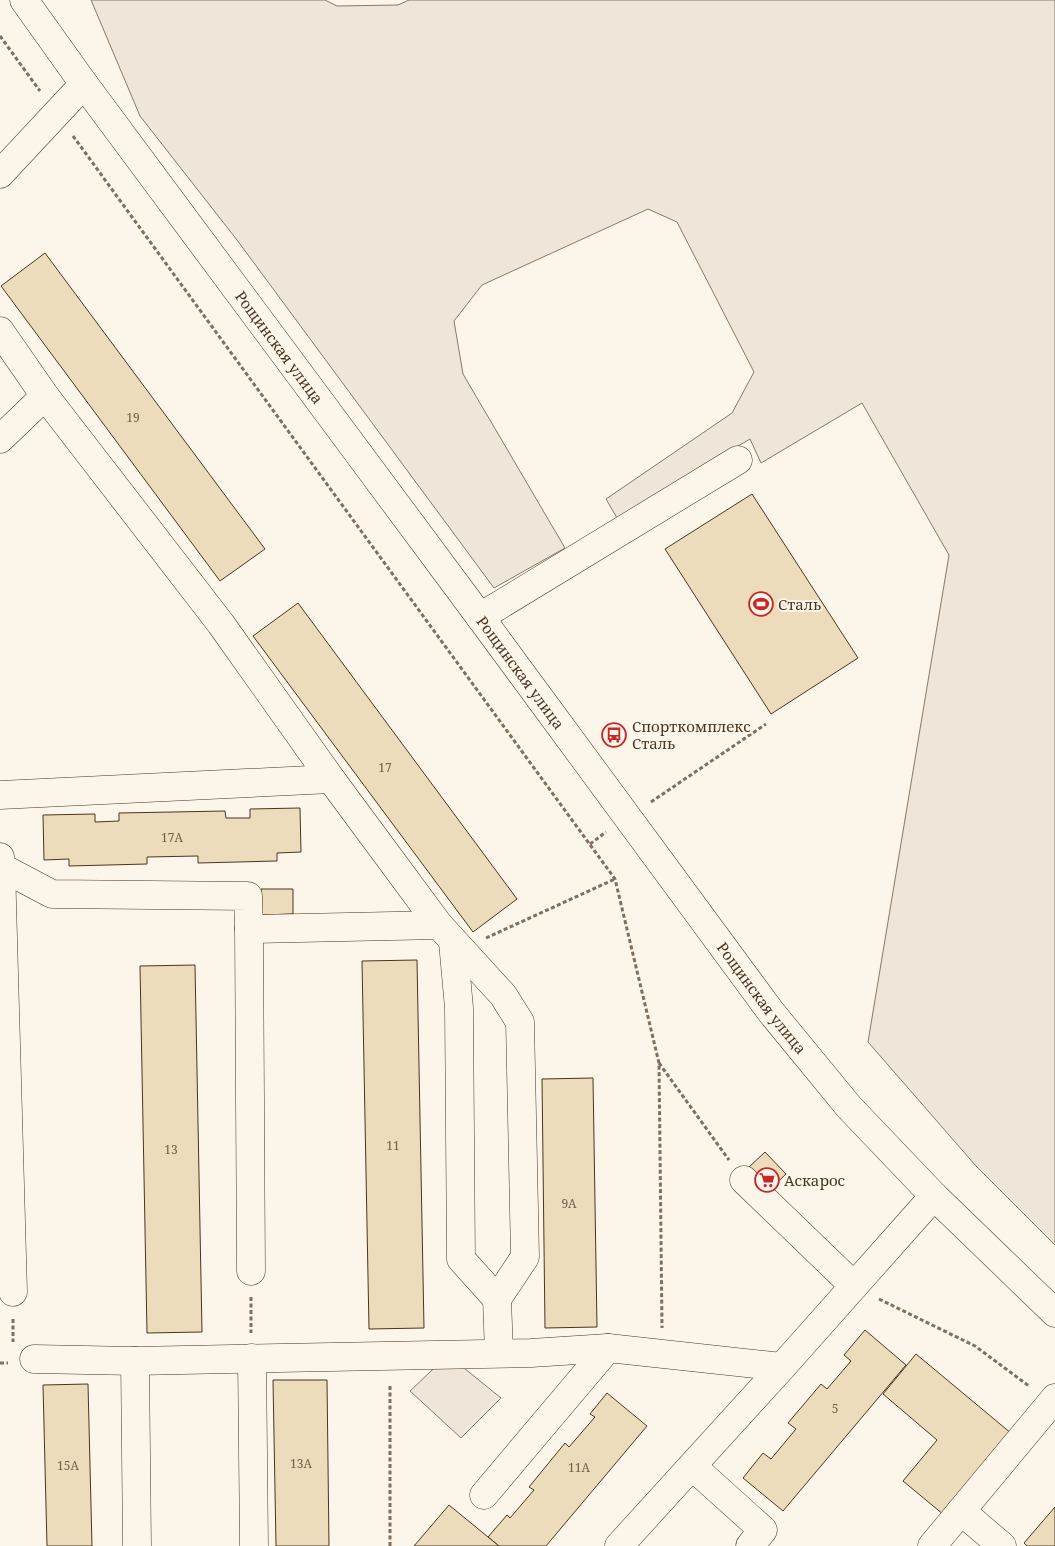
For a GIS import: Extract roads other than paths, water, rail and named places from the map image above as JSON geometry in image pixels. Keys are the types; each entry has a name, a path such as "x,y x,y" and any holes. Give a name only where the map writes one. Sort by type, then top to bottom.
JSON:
{"main road":[{"name":"Рощинская улица","path":"24,0 84,84 771,1012 849,1107 934,1196 1055,1313"},
{"path":"0,174 84,84"},
{"path":"0,331 45,396 221,624 331,779 451,939 503,995 520,1022 525,1257 497,1299 499,1353"},
{"path":"0,440 45,396"},
{"path":"480,617 738,460"},
{"path":"0,795 331,779"},
{"path":"0,862 52,894 248,896 251,1271"},
{"path":"0,862 13,1292"},
{"path":"249,929 451,939"},
{"path":"451,939 458,1008 461,1259 497,1299"},
{"path":"744,1180 854,1286"},
{"path":"619,1546 934,1196"},
{"path":"34,1359 135,1361 391,1356 608,1348 782,1367"},
{"path":"484,1495 608,1348"},
{"path":"252,1358 254,1546"},
{"path":"135,1361 137,1546"},
{"path":"932,1546 1053,1400"},
{"path":"692,1466 763,1530 750,1546"},
{"path":"961,1511 1002,1546"}],"place":[{"name":"Сталь","path":"761,604"},
{"name":"Спорткомплекс Сталь","path":"614,735"},
{"name":"Аскарос","path":"767,1180"}]}
